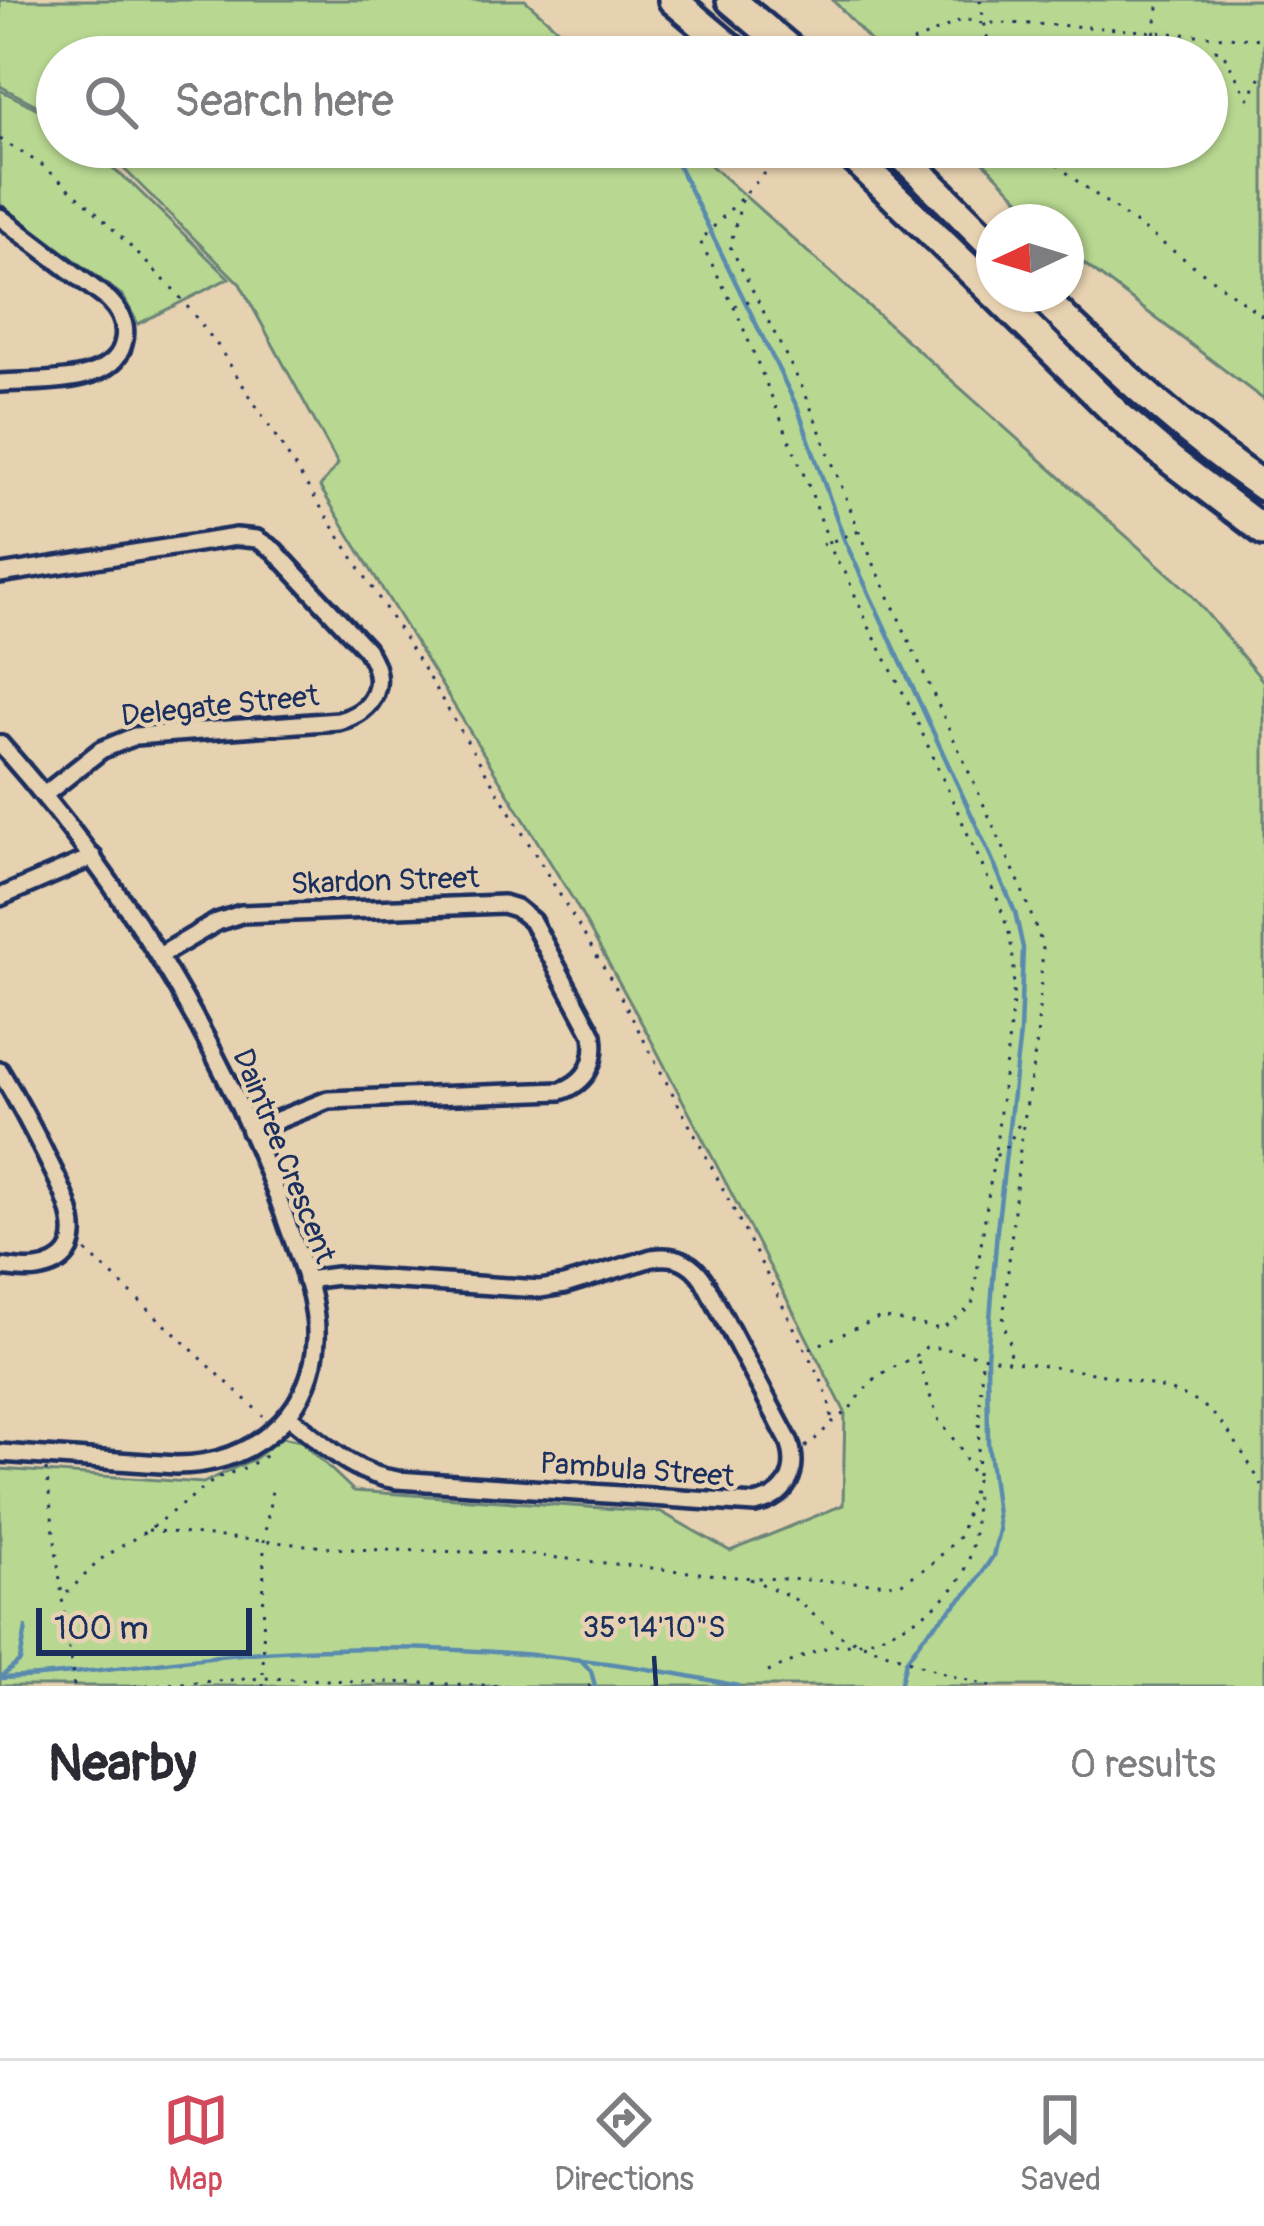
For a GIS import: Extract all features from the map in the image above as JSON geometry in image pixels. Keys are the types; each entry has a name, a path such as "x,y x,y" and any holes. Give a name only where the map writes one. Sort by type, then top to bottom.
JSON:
{"highway":[{"path":"673,0 716,36"},
{"path":"731,0 774,36"},
{"path":"865,168 976,275"},
{"path":"916,168 976,229"},
{"path":"1014,312 1118,415 1264,531"},
{"path":"1058,312 1193,435 1264,487"}],"street":[{"path":"0,217 109,300 119,311 125,332 120,352 100,372 0,383"},
{"name":"Delegate Street","path":"0,574 250,537 274,550 366,649 376,668 373,697 352,717 135,736 101,750 44,795"},
{"name":"Daintree Crescent","path":"0,744 93,857 159,956 208,1042 250,1131 306,1280 316,1324 315,1352 303,1392 275,1430 244,1451 204,1464 176,1465 0,1453"},
{"path":"0,897 93,857"},
{"name":"Skardon Street","path":"159,956 206,927 241,914 510,906 536,927 593,1035 589,1070 561,1091 328,1100 250,1131"},
{"path":"0,1071 32,1127 75,1223 73,1239 62,1257 50,1265 0,1267"},
{"path":"306,1280 337,1276 540,1289 652,1258 681,1259 703,1279 794,1454"},
{"name":"Pambula Street","path":"288,1415 352,1466 397,1480 755,1504 769,1501 785,1488 794,1454"}],"path":[{"path":"980,0 985,36"},
{"path":"1153,36 1159,0"},
{"path":"926,36 964,19 1216,36"},
{"path":"1228,37 1264,39"},
{"path":"1228,62 1248,98 1264,74"},
{"path":"0,140 36,161"},
{"path":"45,168 176,292 218,346 350,549 615,986 823,1384 832,1423"},
{"path":"770,168 700,241 734,307 831,542 958,808 999,903 1014,966 994,1158 972,1306 940,1329 881,1317 806,1352"},
{"path":"1062,168 1264,317"},
{"path":"744,195 730,246 805,394 1019,882 1043,947 1037,1040 1003,1322 1010,1343 1009,1361"},
{"path":"734,307 756,298"},
{"path":"822,545 861,530"},
{"path":"994,1158 1025,1113"},
{"path":"62,1598 101,1559 217,1478 263,1459 282,1437 73,1239"},
{"path":"794,1454 849,1411 879,1375 926,1347 947,1348 1189,1397 1211,1412 1264,1488"},
{"path":"148,1530 346,1549 512,1553 736,1576 899,1584 931,1565 960,1537 976,1480 959,1445 939,1420 916,1357"},
{"path":"768,1672 833,1645 858,1643 902,1627 928,1611 966,1570 973,1544 982,1357"},
{"path":"47,1456 74,1684"},
{"path":"263,1686 264,1539 274,1484"},
{"path":"736,1576 792,1597 838,1635 991,1686"},
{"path":"134,1686 264,1678 511,1686"},
{"path":"588,1686 597,1686"}],"green space":[{"path":"0,0 525,0 565,36 36,36 36,105 0,86"},
{"path":"833,0 1264,0 1264,400 1084,264 1084,204 1024,204 989,168 1228,168 1228,36 866,36"},
{"path":"0,90 36,108 36,168 112,168 229,278 138,324 123,296 0,204"},
{"path":"123,168 714,168 1189,592 1264,682 1264,1686 0,1686 0,1469 203,1483 256,1458 282,1437 301,1441 354,1491 661,1512 730,1551 843,1505 845,1412 574,901 320,487 338,464 240,284"}],"waterway":[{"path":"679,168 798,409 844,539 991,857 1015,912 1023,948 1020,1033 987,1358 988,1443 999,1530 993,1556 972,1588 923,1637 906,1661 900,1686"},
{"path":"0,1678 20,1661 26,1628"},
{"path":"0,1678 264,1652 384,1648 562,1658 738,1686"},
{"path":"581,1660 595,1686"}]}
